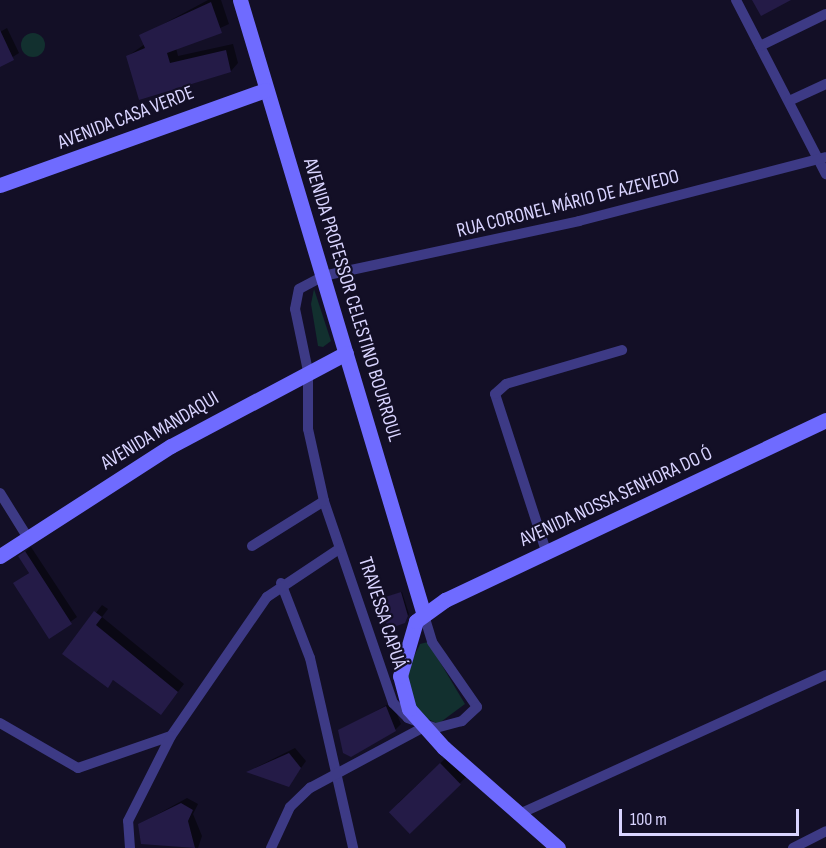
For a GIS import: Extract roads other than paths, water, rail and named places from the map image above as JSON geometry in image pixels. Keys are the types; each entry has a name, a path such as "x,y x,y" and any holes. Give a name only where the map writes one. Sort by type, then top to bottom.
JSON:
{"main road":[{"name":"AVENIDA PROFESSOR CELESTINO BOURROUL","path":"240,0 423,612"},
{"name":"AVENIDA CASA VERDE","path":"0,185 267,90"},
{"name":"AVENIDA MANDAQUI","path":"0,556 171,446 308,370 346,353"},
{"name":"AVENIDA NOSSA SENHORA DO Ó","path":"423,612 546,551 826,420"},
{"name":"TRAVESSA CAPUÁ","path":"423,612 399,676 406,703 424,727"},
{"path":"424,727 549,845"}],"street":[{"path":"736,0 789,101 823,159 826,174"},
{"path":"760,46 826,14"},
{"path":"789,101 826,84"},
{"name":"RUA CORONEL MÁRIO DE AZEVEDO","path":"323,276 579,221 823,159"},
{"name":"TRAVESSA CAPUÁ","path":"323,276 308,281 296,296 308,370 308,429 324,501 389,695 399,711 424,727"},
{"path":"546,551 495,394 506,384 622,350"},
{"path":"0,493 28,538"},
{"path":"252,546 324,501"},
{"path":"129,847 128,821 171,736 281,583 339,549"},
{"path":"281,583 310,658 339,770 353,848"},
{"path":"271,848 291,807 339,770 424,727 445,727 477,710 432,642 423,612"},
{"path":"517,815 826,675"},
{"path":"0,723 78,768 171,736"},
{"path":"793,848 826,831"}]}
